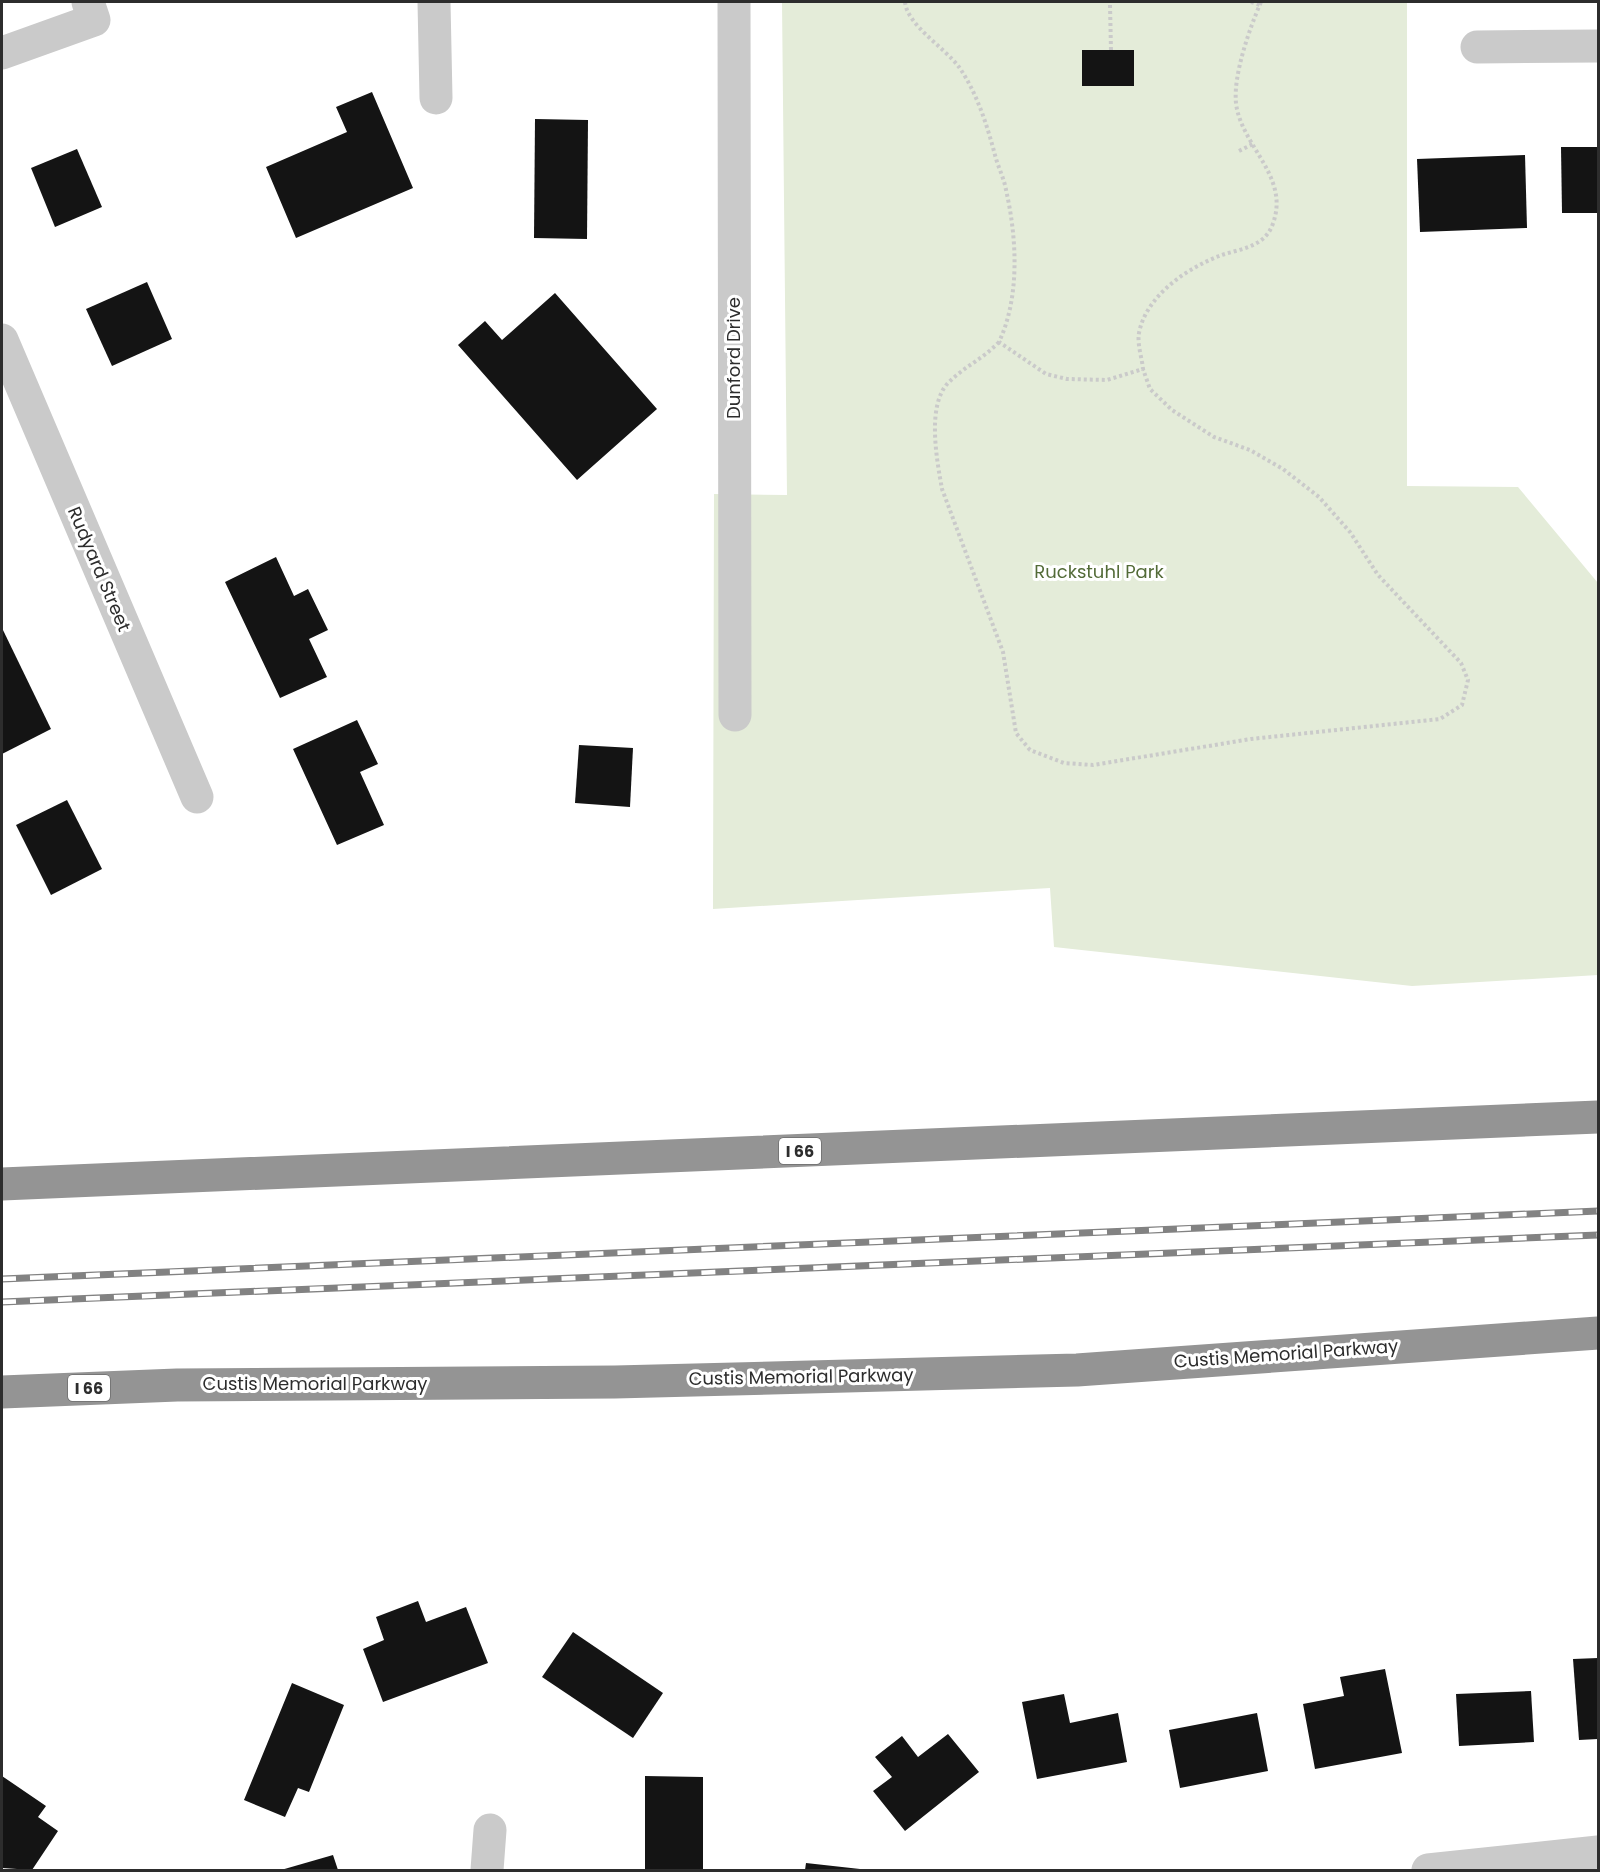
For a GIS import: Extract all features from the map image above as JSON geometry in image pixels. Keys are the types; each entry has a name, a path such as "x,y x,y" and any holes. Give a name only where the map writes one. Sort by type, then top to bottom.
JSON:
{"highway":[{"name":"I 66","path":"2,1184 1599,1118"},
{"name":"Custis Memorial Parkway","path":"2,1392 177,1385 615,1382 1077,1370 1599,1333"}],"street":[{"path":"2,53 94,20 88,2"},
{"path":"434,2 436,98"},
{"name":"Dunford Drive","path":"734,2 735,715"},
{"path":"1477,47 1599,46"},
{"name":"Rudyard Street","path":"2,340 197,797"},
{"path":"487,1870 490,1830"},
{"path":"1428,1870 1599,1852"}],"path":[{"path":"905,2 911,16 960,68 971,87 989,131 1006,188 1014,256 1011,308 999,342 952,379 936,399 938,460 942,489 1006,659 1016,733 1030,750 1064,763 1093,765 1251,739 1440,719 1462,705 1468,680 1461,663 1378,575 1335,513 1283,468 1250,450 1214,437 1172,410 1150,388 1143,369 1139,332 1145,316 1162,294 1193,268 1254,245 1272,226 1278,194 1236,104 1236,91 1249,33 1261,3 1251,2"},
{"path":"1110,5 1111,50"},
{"path":"1239,151 1253,144"},
{"path":"999,342 1046,374 1067,379 1107,380 1143,369"}],"green space":[{"name":"Ruckstuhl Park","path":"782,2 1407,2 1407,486 1518,487 1598,583 1598,975 1412,986 1054,947 1050,888 713,909 714,494 787,495"}],"building":[{"path":"1082,50 1134,50 1134,86 1082,86"},
{"path":"372,92 413,188 296,238 266,167 347,132 336,107"},
{"path":"535,119 588,120 587,239 534,238"},
{"path":"1561,147 1598,147 1598,213 1562,213"},
{"path":"77,149 102,207 55,227 31,168"},
{"path":"1525,155 1527,228 1420,232 1417,159"},
{"path":"147,282 172,339 112,366 86,309"},
{"path":"555,293 657,409 577,480 458,345 485,321 502,340"},
{"path":"276,557 294,596 308,589 328,630 309,639 327,677 280,698 225,582"},
{"path":"2,628 51,729 2,754"},
{"path":"357,720 378,764 360,772 384,825 337,845 293,749"},
{"path":"579,745 633,748 630,807 575,803"},
{"path":"67,800 102,869 51,895 16,825"},
{"path":"418,1601 426,1622 466,1607 488,1663 383,1702 363,1649 384,1640 376,1617"},
{"path":"573,1632 663,1693 633,1738 542,1677"},
{"path":"1598,1658 1598,1739 1579,1740 1573,1659"},
{"path":"1385,1669 1402,1753 1315,1769 1303,1704 1344,1696 1340,1677"},
{"path":"292,1683 344,1705 309,1792 298,1788 285,1817 244,1800"},
{"path":"1531,1691 1534,1742 1459,1746 1456,1694"},
{"path":"1064,1694 1070,1723 1118,1713 1127,1762 1037,1779 1022,1702"},
{"path":"1257,1713 1268,1771 1180,1788 1169,1730"},
{"path":"948,1734 979,1772 905,1831 873,1791 892,1777 875,1757 902,1736 918,1757"},
{"path":"2,1776 46,1806 38,1817 58,1831 32,1870 2,1868"},
{"path":"645,1776 703,1777 703,1870 645,1870"},
{"path":"333,1855 338,1870 281,1870"},
{"path":"806,1863 860,1869 860,1870 805,1870"}],"railway":[{"path":"2,1279 1598,1211"},
{"path":"2,1302 1598,1235"}]}
